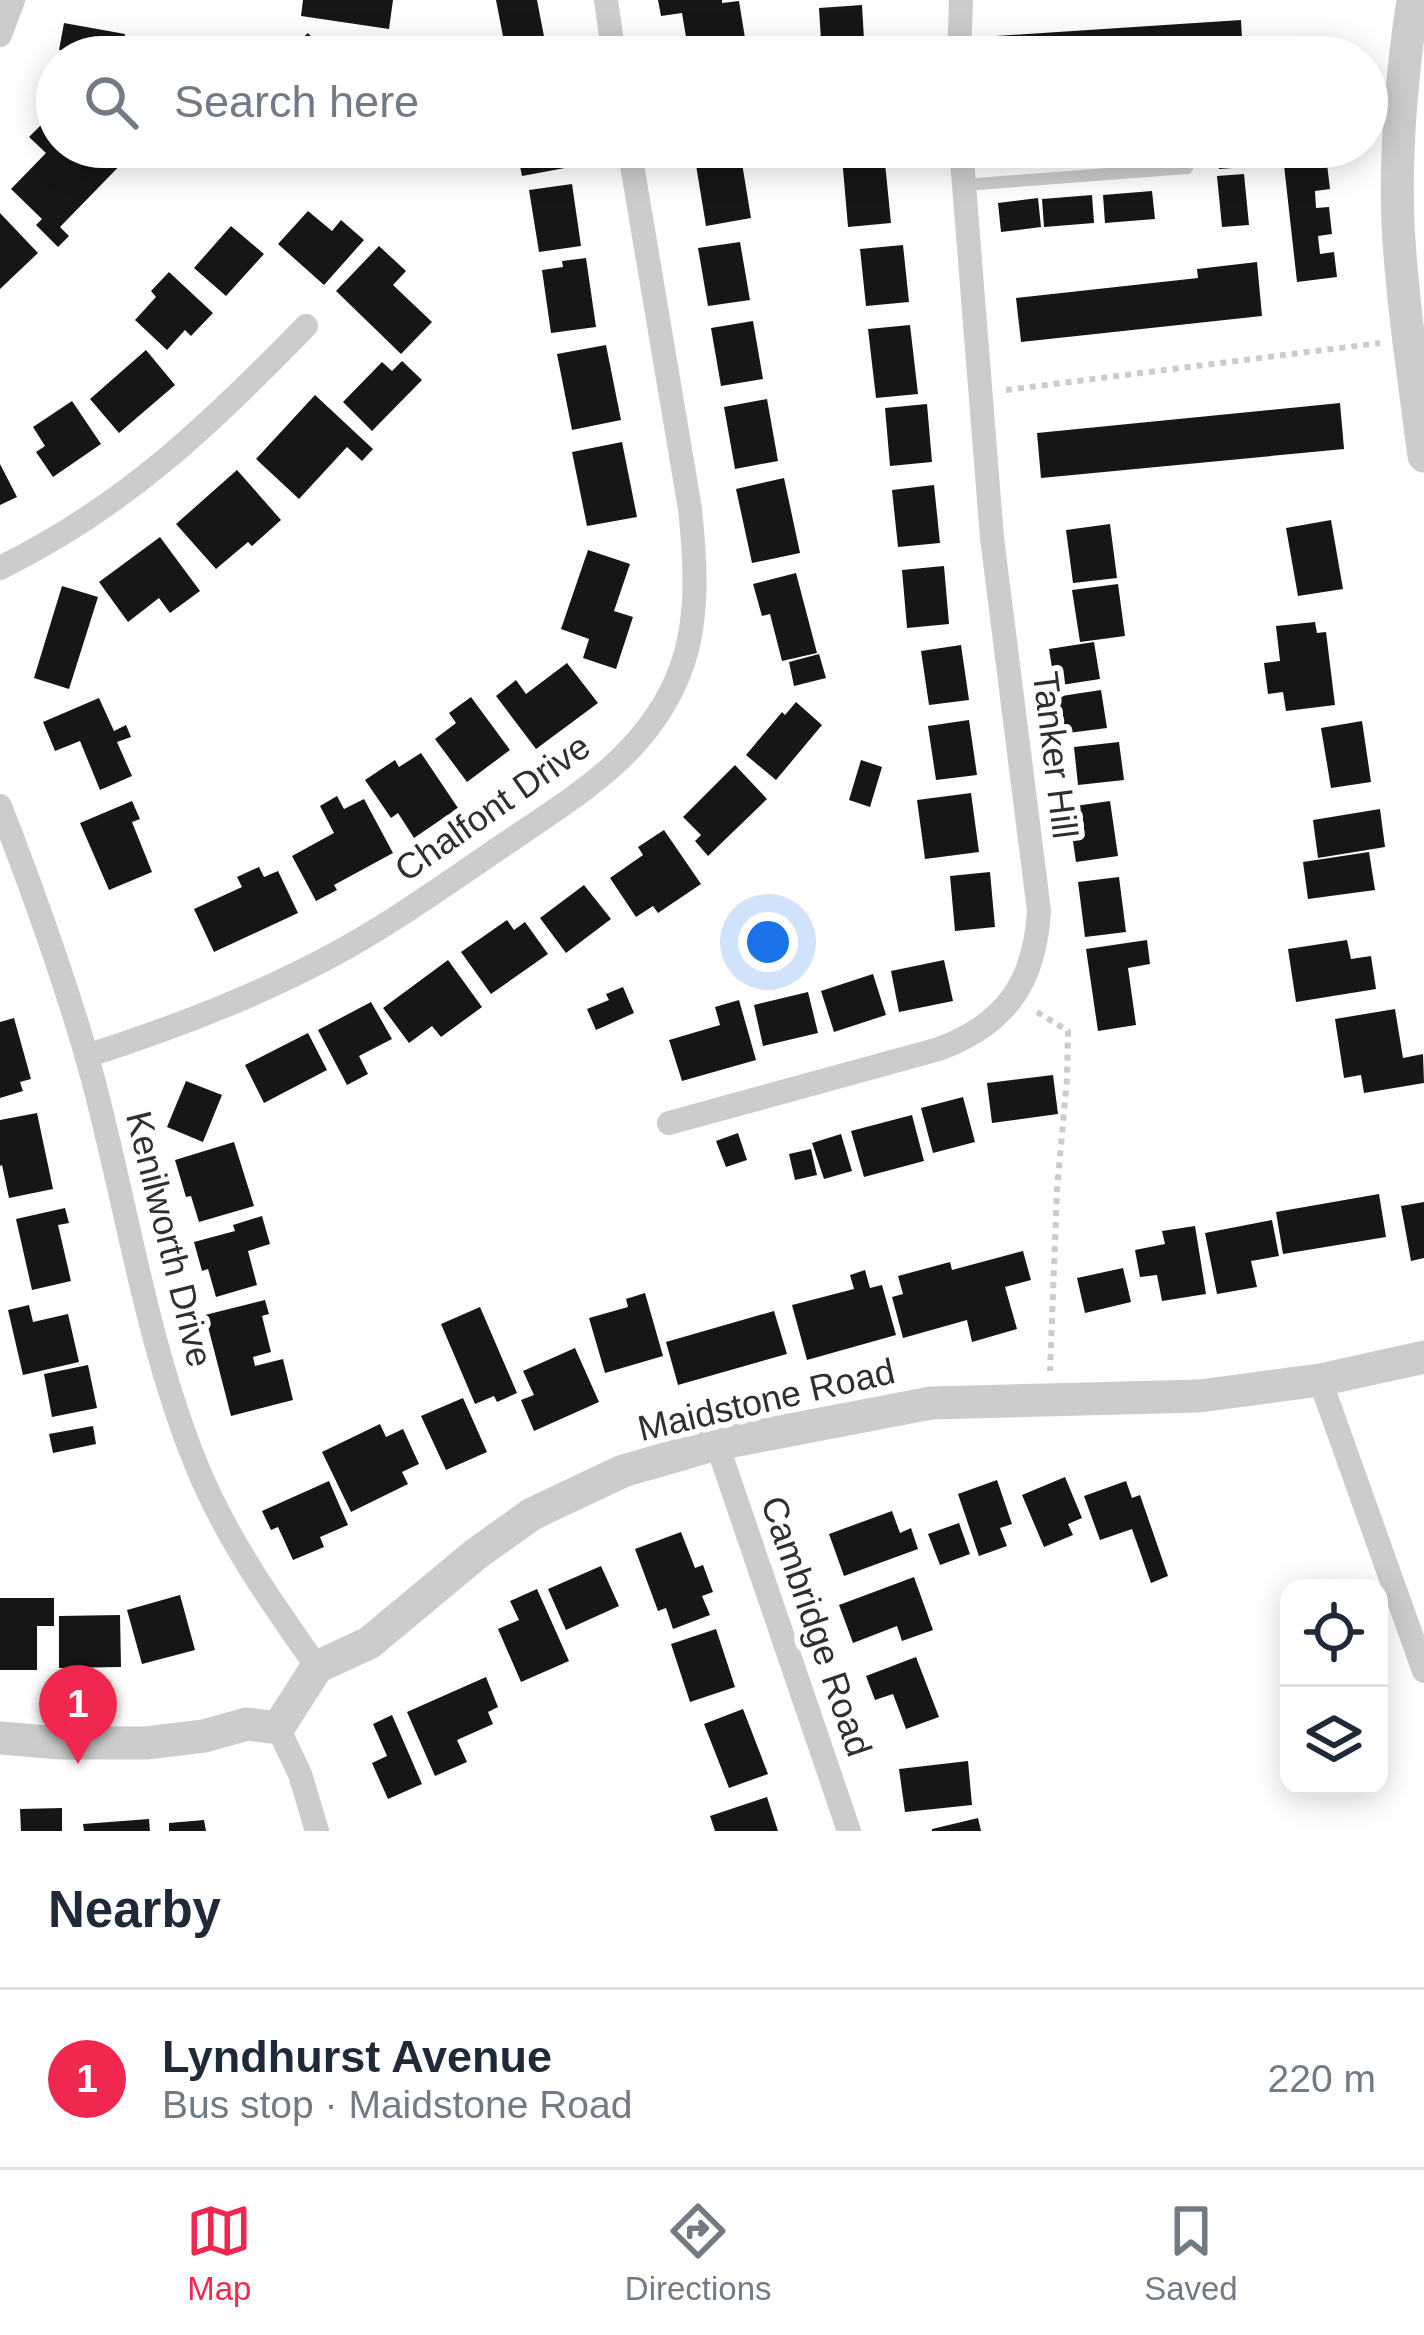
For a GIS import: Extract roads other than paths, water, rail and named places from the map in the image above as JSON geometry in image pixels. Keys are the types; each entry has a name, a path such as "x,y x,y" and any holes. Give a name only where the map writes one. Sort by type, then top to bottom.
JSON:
{"street":[{"path":"0,35 13,0"},
{"path":"606,0 611,36"},
{"path":"959,36 961,0"},
{"path":"1413,0 1397,175 1398,224 1417,338 1424,456"},
{"name":"Chalfont Drive","path":"86,1056 236,1002 368,935 578,795 613,768 659,713 686,655 695,591 694,549 632,168"},
{"name":"Tanker Hill","path":"669,1123 939,1048 985,1028 1013,997 1032,956 1039,911 992,538 962,168"},
{"path":"0,568 82,522 167,460 306,326"},
{"name":"Kenilworth Drive","path":"0,806 86,1056 162,1364 195,1462 228,1533 317,1667"},
{"name":"Maidstone Road","path":"317,1667 369,1643 532,1514 623,1471 717,1444 931,1403 1199,1396 1320,1380 1424,1357"},
{"path":"1320,1380 1424,1671"},
{"name":"Cambridge Road","path":"717,1444 848,1831"},
{"path":"278,1728 317,1667"},
{"path":"0,1738 146,1743 247,1724 278,1728"},
{"path":"278,1728 300,1774 316,1831"}],"lane":[{"path":"963,185 1187,168"}],"place":[{"name":"Lyndhurst Avenue","path":"78,1764"}]}
